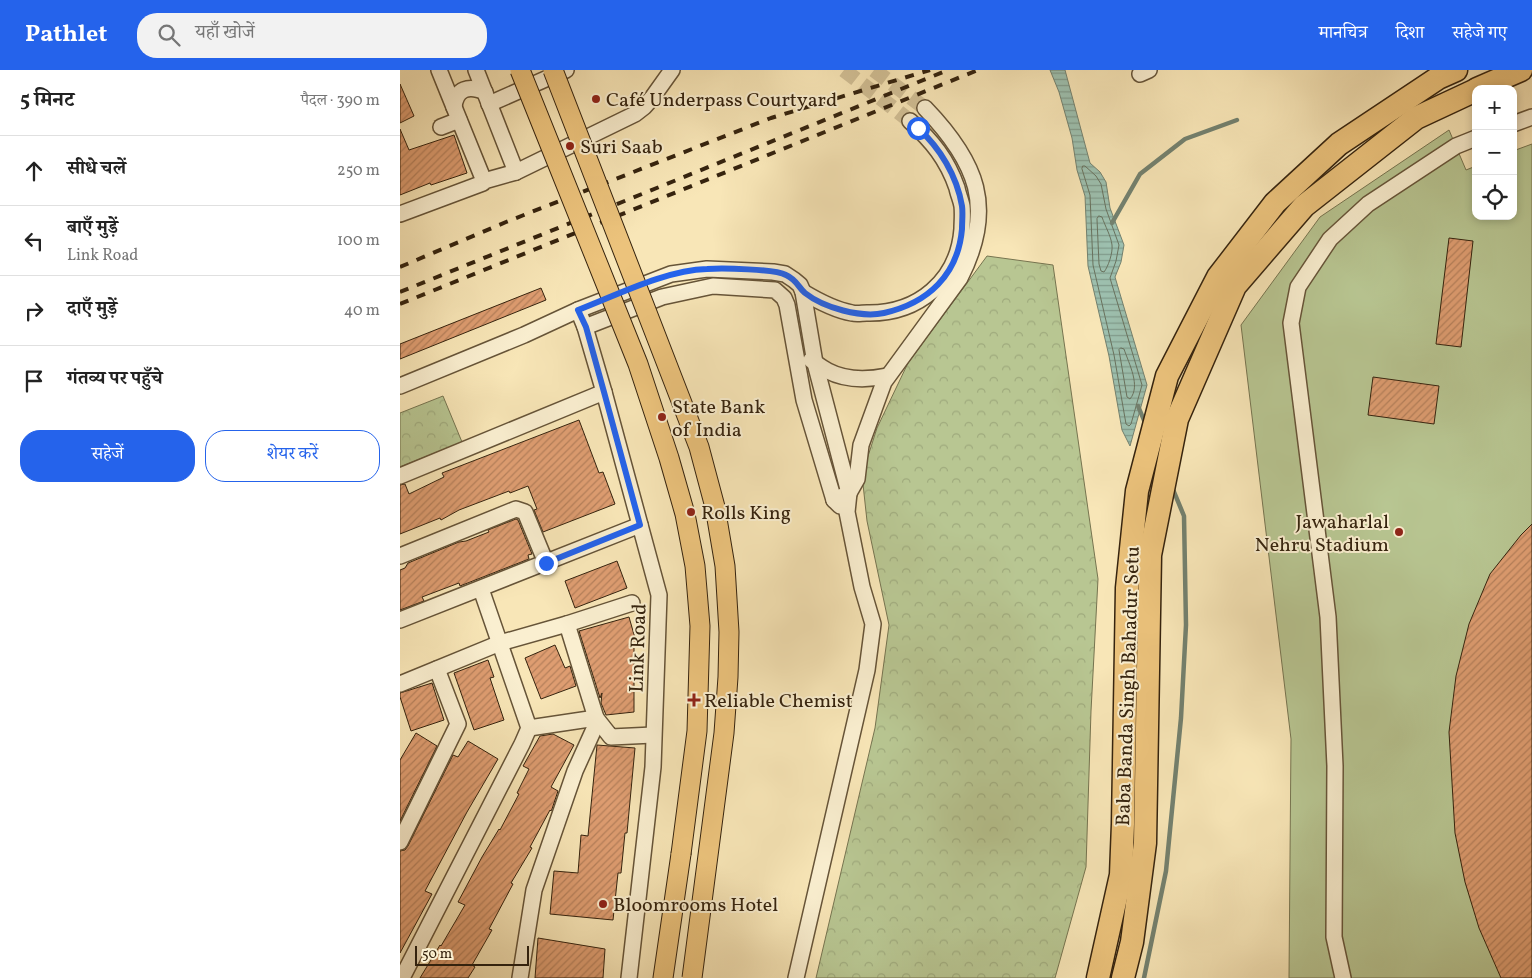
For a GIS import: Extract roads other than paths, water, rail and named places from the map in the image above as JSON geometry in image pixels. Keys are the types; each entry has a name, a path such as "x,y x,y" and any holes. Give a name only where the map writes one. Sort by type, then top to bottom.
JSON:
{"highway":[{"name":"Baba Banda Singh Bahadur Setu","path":"1098,978 1121,875 1127,588 1137,491 1167,376 1218,276 1275,203 1339,144 1438,78 1456,70"},
{"name":"Baba Banda Singh Bahadur Setu","path":"1486,85 1521,70"},
{"name":"Baba Banda Singh Bahadur Setu","path":"1123,978 1132,942 1145,843 1150,555 1177,419 1235,286 1304,206 1416,118 1472,91"}],"main road":[{"path":"520,70 638,364 680,496 695,566 700,626 697,731 663,978"},
{"path":"553,70 699,447 714,507 725,566 729,632 724,732 692,978"}],"street":[{"path":"439,70 480,183"},
{"path":"476,70 516,172"},
{"path":"488,98 566,70"},
{"path":"400,214 480,183 516,172 635,114 652,98 672,70"},
{"path":"441,127 456,114 456,97 460,92 473,88 488,98"},
{"path":"834,500 849,493 857,479 861,445 884,382 960,278 970,260 979,223 977,191 971,172 950,136 925,108"},
{"path":"1517,122 1532,116"},
{"path":"803,292 826,304 852,313 882,313 907,307 929,294 943,280 952,266 961,238 962,206 952,175 945,161 928,138 910,121"},
{"path":"1343,978 1334,937 1335,766 1328,617 1291,322 1298,287 1330,239 1368,204 1456,146 1472,140"},
{"path":"400,386 524,335 578,310 671,274 707,268 773,272 785,274 800,285 803,292 815,362 849,493 847,512 862,587 873,624 867,670 796,978"},
{"path":"586,327 662,297 713,286 769,289 779,293 787,305 804,400 834,500 847,512"},
{"name":"Link Road","path":"578,310 586,327 659,594 653,767 629,978"},
{"path":"794,350 827,371 839,376 870,380 887,376"},
{"path":"400,476 604,392"},
{"path":"400,556 516,509 525,512 546,563"},
{"path":"400,620 640,525"},
{"path":"402,977 529,728 481,589"},
{"path":"400,684 500,643 568,624 632,603"},
{"path":"568,624 596,718 611,737 653,735"},
{"path":"400,842 458,724 437,669"},
{"path":"529,728 596,718"},
{"path":"520,978 534,890 575,771 594,729 596,718"}],"water":[{"path":"1050,70 1065,70 1090,163 1100,172 1106,182 1110,208 1124,245 1121,262 1115,277 1147,385 1130,446 1122,430 1109,356 1088,266 1085,196 1077,170 1072,138 1059,92"}],"waterway":[{"path":"1112,223 1140,174 1185,139 1237,120"},
{"path":"1138,406 1146,425"},
{"path":"1144,978 1166,871 1181,718 1186,625 1184,516 1172,487"}],"tunnel":[{"path":"844,70 910,121"},
{"path":"874,70 925,108"}],"railway":[{"path":"400,267 506,222 771,118 930,70"},
{"path":"400,292 948,70"},
{"path":"400,304 978,70"}],"place":[{"name":"Café Underpass Courtyard","path":"596,99"},
{"name":"Suri Saab","path":"570,146"},
{"name":"State Bank of India","path":"662,417"},
{"name":"Rolls King","path":"691,512"},
{"name":"Jawaharlal Nehru Stadium","path":"1399,532"},
{"name":"Reliable Chemist","path":"694,700"},
{"name":"Bloomrooms Hotel","path":"603,904"}]}
